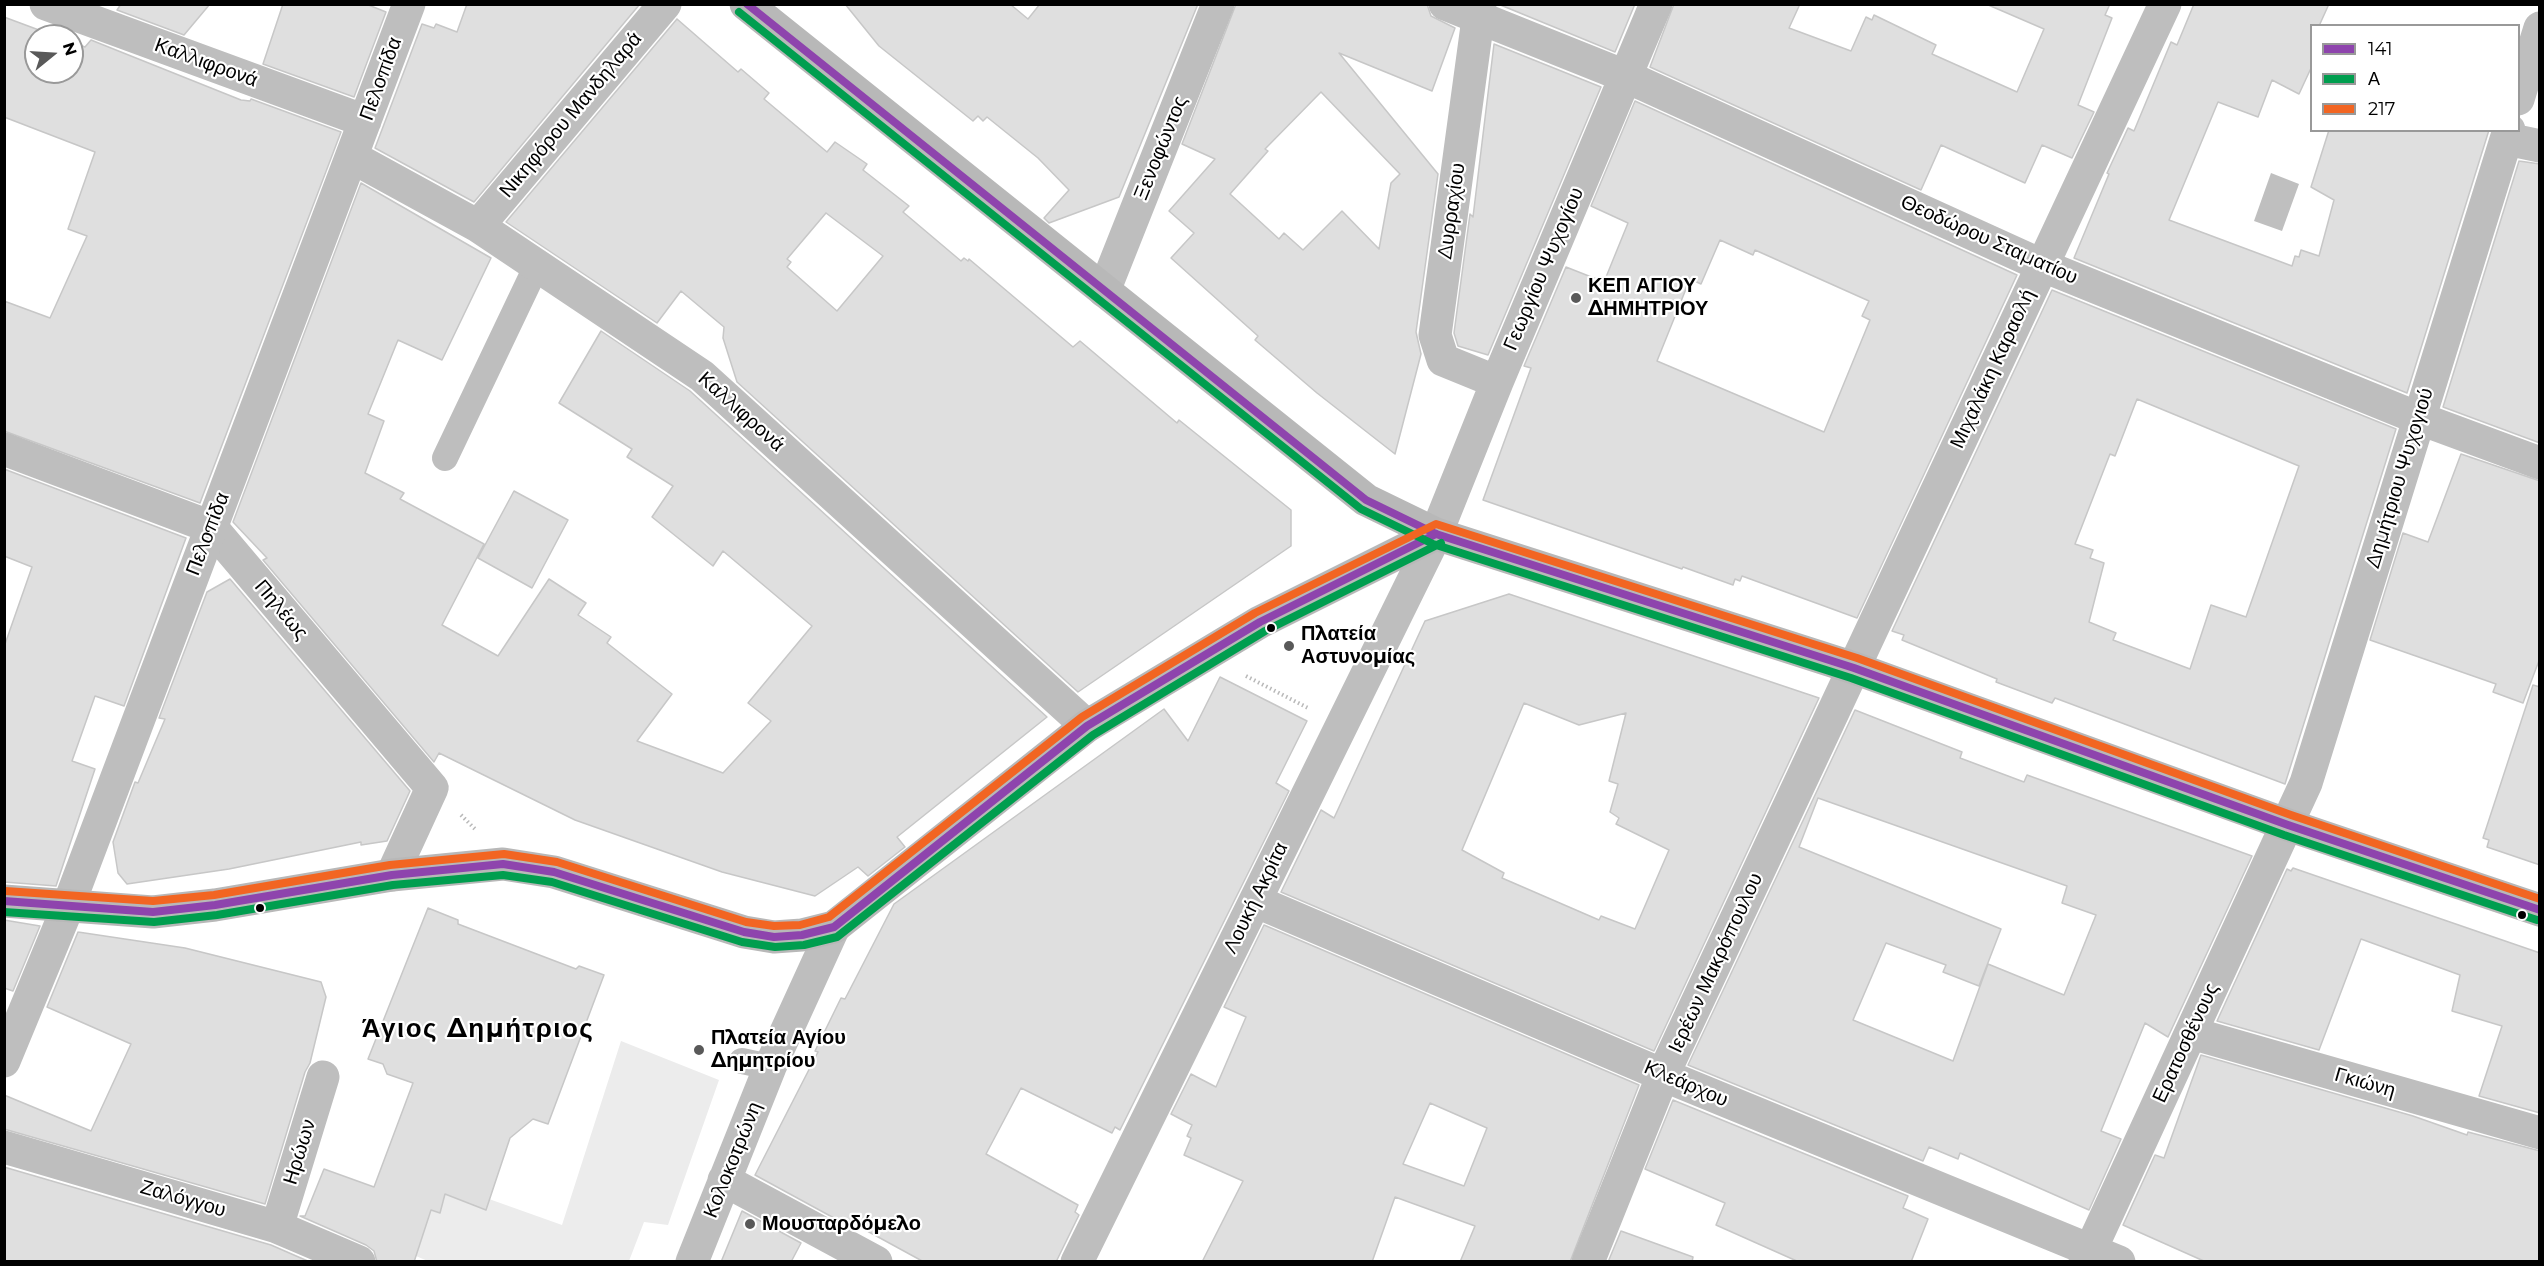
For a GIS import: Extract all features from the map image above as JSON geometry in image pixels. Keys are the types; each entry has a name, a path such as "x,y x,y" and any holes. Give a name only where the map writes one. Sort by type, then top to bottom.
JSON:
{"main road":[{"path":"746,4 1366,500 1436,534 1854,668 2288,825 2540,910"},
{"path":"4,901 153,912 215,905 392,875 503,864 554,872 744,932 774,937 801,935 834,927 1087,726 1207,652 1294,604 1436,534"}],"street":[{"name":"Καλλιφρονά","path":"46,4 365,121"},
{"name":"Πελοπίδα","path":"4,1061 69,904 409,4"},
{"name":"Νικηφόρου Μανδηλαρά","path":"478,226 665,4"},
{"name":"Ξενοφώντος","path":"1104,291 1218,4"},
{"name":"Θεοδώρου Σταματίου","path":"1445,4 1480,12 2041,265 2418,418 2540,463"},
{"name":"Γεωργίου Ψυχογίου","path":"1436,534 1497,382 1656,4"},
{"name":"Μιχαλάκη Καραολή","path":"1854,668 2165,4"},
{"name":"Δυρραχίου","path":"1480,12 1435,336 1443,360 1497,382"},
{"path":"2520,93 2540,28"},
{"path":"2508,135 2540,146"},
{"name":"Δημήτριου Ψυχογιού","path":"2288,825 2306,783 2508,135"},
{"name":"Καλλιφρονά","path":"352,157 478,226 702,376 1087,726"},
{"name":"Πηλέως","path":"4,449 211,527 432,788 392,875"},
{"name":"Λουκή Ακρίτα","path":"1077,1262 1436,534"},
{"name":"Ιερέων Μακρόπουλου","path":"1588,1262 1663,1075 1854,668"},
{"name":"Ερατοσθένους","path":"2098,1258 2191,1033 2288,825"},
{"name":"Κλεάρχου","path":"1255,901 2098,1258"},
{"name":"Κολοκοτρώνη","path":"692,1262 724,1180 756,1064 834,927"},
{"name":"Γκιώνη","path":"2191,1033 2540,1133"},
{"name":"Ηρώων","path":"278,1227 323,1077"},
{"name":"Ζαλόγγου","path":"4,1147 278,1227 359,1262"},
{"path":"724,1180 876,1262"}],"lane":[{"path":"445,458 537,265"}],"path":[{"path":"1207,652 1235,670 1341,725"}],"shaded area":[{"path":"2271,173 2299,184 2282,231 2254,221"},
{"path":"621,1041 719,1080 668,1225 644,1222 629,1261 430,1262 416,1256 431,1210 440,1212 445,1194 485,1210 489,1199 562,1225"}],"building":[{"path":"121,4 210,4 184,35 117,10"},
{"path":"283,4 366,4 386,12 354,97 263,64"},
{"path":"467,4 640,4 474,202 375,148 422,24 434,28 436,24 457,32"},
{"path":"845,4 1010,4 1028,19 1040,4 1198,4 1119,197 1049,223 1044,218 1069,190 1038,158 987,117 983,121 978,116 973,121 879,46"},
{"path":"1236,4 1427,4 1431,16 1455,28 1432,91 1339,53 1438,174 1416,332 1421,354 1395,454 1317,393 1255,340 1258,336 1171,258 1194,233 1169,211 1215,159 1182,144","holes":["1321,92 1400,174 1391,183 1379,249 1342,211 1303,250 1284,233 1279,239 1230,194 1268,151 1265,149"]},
{"path":"1498,4 1635,4 1615,52"},
{"path":"1674,4 1800,4 1789,28 1851,51 1866,17 1872,20 1874,15 1936,45 1932,54 2017,92 2044,29 1986,4 2110,4 2105,15 2112,18 2078,105 2094,112 2072,158 2042,145 2025,183 1941,145 1921,190 1650,67"},
{"path":"2194,4 2329,4 2320,24 2310,24 2310,70 2299,94 2272,80 2258,117 2218,102 2169,220 2292,266 2295,256 2299,257 2301,250 2319,256 2334,200 2311,187 2328,132 2488,132 2407,393 2074,258 2109,174 2107,173 2128,128 2134,131 2171,42 2177,45"},
{"path":"4,17 24,24 24,84 84,84 84,47 91,40 241,100 250,101 251,99 341,132 200,503 4,431 4,301 50,318 87,236 68,229 95,152 4,117"},
{"path":"677,19 738,72 741,69 769,93 764,99 827,152 835,142 867,164 863,170 909,206 903,212 961,261 964,258 968,261 969,259 1073,347 1080,341 1177,423 1179,420 1291,510 1291,546 1078,692 737,382 723,338 724,327 681,291 657,323 506,222","holes":["826,213 883,256 837,311 787,267 791,262 787,259"]},
{"path":"1494,44 1601,87 1488,355 1458,346 1454,333 1470,214 1473,217"},
{"path":"1635,101 2017,275 1857,618 1742,576 1740,581 1735,579 1733,585 1683,567 1682,569 1483,500 1531,368 1524,366 1566,267 1604,282 1628,223 1591,206","holes":["1720,240 1753,255 1755,250 1869,301 1862,316 1870,320 1824,432 1657,361 1690,279 1701,284"]},
{"path":"2519,161 2540,164 2540,443 2443,407"},
{"path":"361,183 491,258 442,360 398,340 368,414 384,421 365,473 404,493 400,499 484,544 442,625 498,656 549,579 586,603 578,615 611,637 607,643 672,694 637,741 723,773 771,721 748,703 812,626 723,551 713,566 652,517 673,486 627,457 632,449 559,403 601,331 690,391 1047,717 897,837 905,847 868,876 858,867 815,896 722,872 575,820 439,753 434,762 263,560 267,558 233,522"},
{"path":"2052,290 2396,429 2285,784 2055,698 2052,703 1996,682 1997,679 1902,640 1904,635 1892,631","holes":["2137,399 2299,466 2246,617 2211,605 2190,669 2113,640 2116,633 2089,622 2104,563 2090,558 2093,550 2075,544 2110,454 2115,456"]},
{"path":"2461,454 2540,481 2540,658 2523,703 2493,692 2496,684 2370,640 2403,533 2428,542"},
{"path":"4,469 186,538 124,706 95,696 72,761 95,769 56,886 4,882 4,647 32,567 4,556"},
{"path":"514,491 568,520 532,588 478,558"},
{"path":"230,579 410,791 387,841 361,845 361,842 229,869 127,884 118,873 113,842 135,782 138,783 165,719 159,718 207,592"},
{"path":"1509,594 1819,698 1654,1051 1281,892 1321,810 1334,818 1425,621","holes":["1524,703 1579,725 1626,713 1609,781 1618,784 1610,812 1619,818 1616,824 1669,850 1635,929 1601,916 1599,920 1502,878 1504,873 1462,850"]},
{"path":"1220,677 1307,721 1276,783 1289,791 1120,1130 1115,1127 1112,1133 1021,1088 986,1154 1078,1205 1075,1212 1079,1215 1056,1262 924,1262 858,1226 856,1230 755,1175 818,1052 815,1051 841,998 845,999 894,904 1164,709 1188,741"},
{"path":"2533,685 2540,687 2540,865 2487,847 2489,840 2483,838"},
{"path":"1855,710 1962,752 1960,758 2024,782 2027,775 2252,856 2168,1037 2145,1023 2101,1131 2121,1139 2089,1210 1960,1153 1958,1159 1929,1147 1923,1161 1688,1065","holes":["1818,798 2067,886 2062,903 2096,915 2064,995 1988,964 1953,1061 1853,1020 1886,943 1946,965 1943,972 1979,986 2001,929 1799,847"]},
{"path":"2293,868 2540,953 2540,1113 2479,1096 2502,1026 2452,1011 2460,975 2361,939 2319,1050 2217,1021 2287,869 2291,871"},
{"path":"428,908 458,920 458,924 576,969 579,966 604,975 548,1124 533,1119 510,1138 486,1210 445,1194 440,1213 431,1210 414,1262 377,1262 374,1251 366,1245 300,1216 305,1216 324,1169 374,1187 413,1083 387,1074 383,1064 368,1059"},
{"path":"4,920 40,926 13,991 4,988"},
{"path":"1264,925 1639,1085 1570,1262 1460,1262 1475,1226 1395,1197 1372,1262 1202,1262 1243,1181 1184,1155 1191,1138 1187,1136 1192,1125 1171,1114 1191,1074 1216,1087 1246,1017 1224,1007","holes":["1430,1103 1487,1128 1464,1186 1403,1164"]},
{"path":"78,932 185,948 321,982 326,997 310,1063 305,1072 265,1204 4,1129 4,1095 91,1131 131,1044 47,1007"},
{"path":"2201,1055 2413,1116 2467,1135 2468,1132 2540,1151 2540,1262 2206,1262 2123,1225 2155,1155 2164,1158"},
{"path":"1673,1100 1908,1196 1903,1208 1928,1219 1911,1262 1799,1262 1716,1225 1725,1203 1645,1169"},
{"path":"4,1167 271,1245 310,1262 4,1262"},
{"path":"742,1211 801,1243 791,1262 721,1262"},
{"path":"1621,1231 1693,1257 1692,1262 1608,1262"}],"transit line":[{"name":"141","path":"747,4 1366,500 1436,534 1854,668 2288,825 2540,910"},
{"name":"Α","path":"739,12 1361,509 1433,544 1851,678 2284,835 2537,920"},
{"name":"217","path":"5,891 153,901 214,895 390,865 504,854 557,862 746,922 774,926 800,925 829,917 1082,717 1255,613 1436,524 1857,658 2291,815 2540,899"},
{"name":"141","path":"4,901 153,912 215,905 392,875 503,864 554,872 744,932 774,937 802,935 834,927 1087,726 1260,622 1436,534"},
{"name":"Α","path":"4,912 154,922 217,915 393,885 503,875 552,882 742,942 775,947 804,945 837,937 1093,735 1265,631 1441,543"}],"place":[{"name":"ΚΕΠ ΑΓΙΟΥ ΔΗΜΗΤΡΙΟΥ","path":"1576,298"},
{"name":"Πλατεία Αστυνομίας","path":"1289,646"},
{"name":"Πλατεία Αγίου Δημητρίου","path":"699,1050"},
{"name":"Μουσταρδόμελο","path":"750,1224"}],"district":[{"name":"Άγιος Δημήτριος","path":"478,1029"}]}
